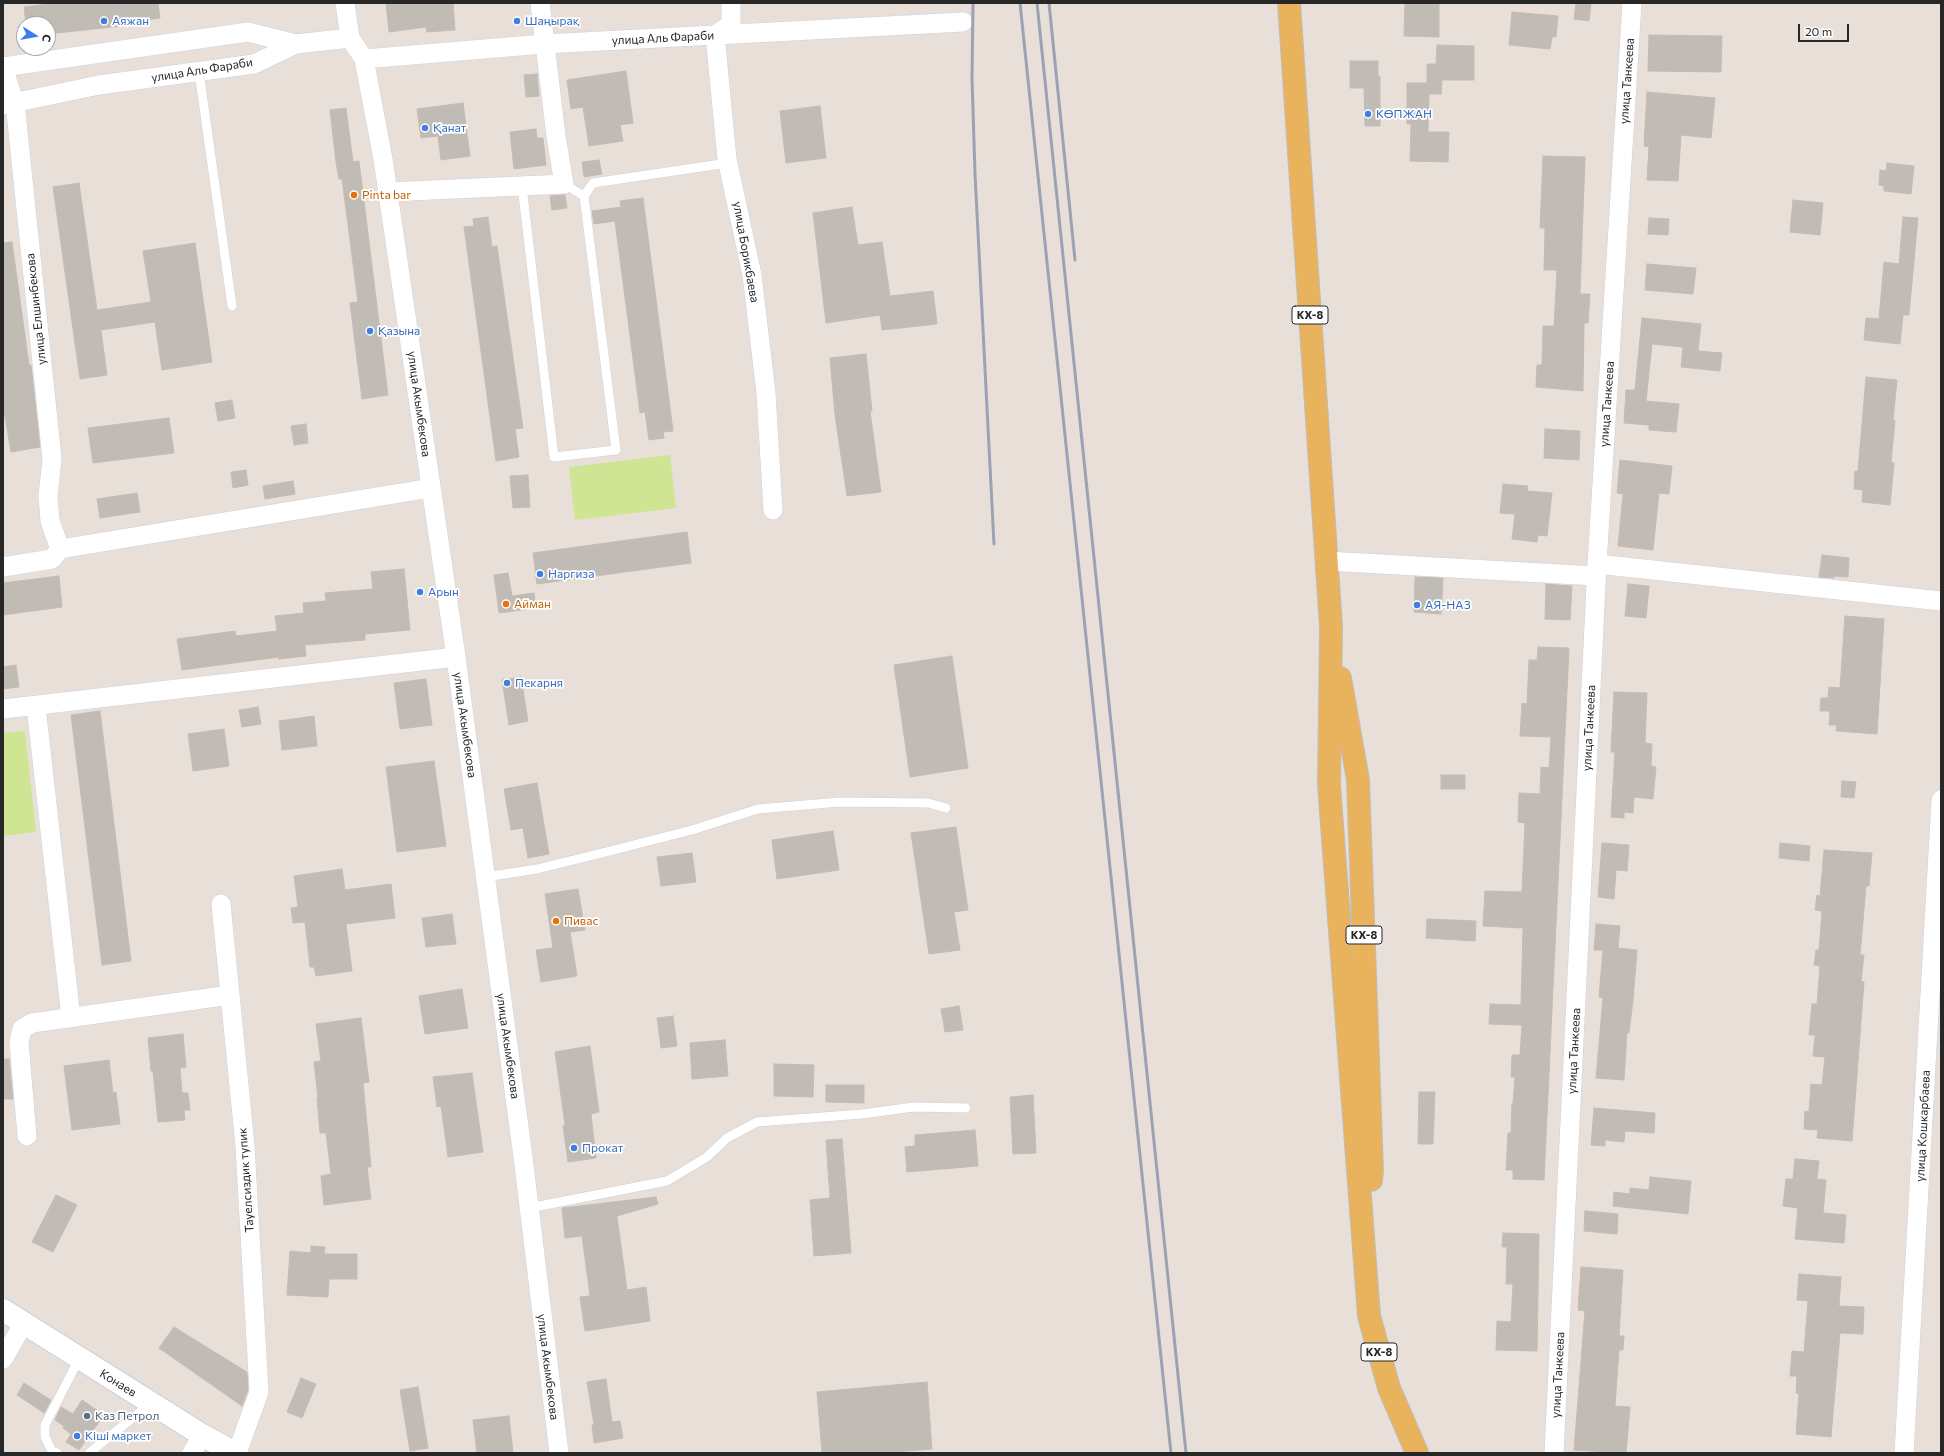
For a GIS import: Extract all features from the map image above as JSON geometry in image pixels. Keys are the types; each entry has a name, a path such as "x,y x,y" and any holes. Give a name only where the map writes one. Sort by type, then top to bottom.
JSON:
{"main road":[{"name":"КХ-8","path":"1289,3 1331,627 1329,785 1369,1316 1389,1388 1417,1453"},
{"name":"КХ-8","path":"1331,627 1358,780 1372,1171 1363,1245"},
{"path":"1329,785 1338,774 1348,773 1358,780"},
{"name":"Конаев","path":"3,1310 151,1403 197,1444 236,1453"}],"street":[{"name":"улица Акымбекова","path":"345,3 350,38 364,59 388,192 456,657 529,1208 559,1453"},
{"path":"388,192 564,184 556,136 540,3"},
{"path":"715,35 731,24 731,3"},
{"name":"улица Танкеева","path":"1554,1453 1597,570 1632,3"},
{"name":"улица Аль Фараби","path":"364,59 544,44 963,22"},
{"path":"3,68 248,32 296,44 350,38"},
{"name":"улица Борикбаева","path":"715,35 728,163 753,283 766,393 773,510"},
{"name":"улица Аль Фараби","path":"9,104 99,85 254,64 296,44"},
{"name":"улица Елшинбекова","path":"3,68 9,104 52,459 48,496 50,521 60,549"},
{"path":"3,567 52,559 60,549 431,488"},
{"path":"1327,561 1597,570 1941,601"},
{"path":"3,709 456,657"},
{"path":"36,706 71,1018"},
{"name":"улица Кошкарбаева","path":"1904,1453 1941,800"},
{"name":"Тауелсиздик тупик","path":"221,904 245,1146 259,1392 236,1453"},
{"path":"27,1136 19,1042 22,1030 32,1023 230,996"},
{"path":"3,1359 24,1323"}],"lane":[{"path":"199,72 232,306"},
{"path":"522,186 554,457 616,450 584,196 593,183 728,163"},
{"path":"564,184 584,196"},
{"path":"485,877 537,869 610,851 692,830 758,809 840,802 928,803 946,808"},
{"path":"529,1208 667,1181 707,1157 727,1138 757,1122 862,1114 914,1107 966,1108"},
{"path":"56,1453 52,1452 46,1437 45,1425 79,1359"},
{"path":"89,1453 151,1403"}],"green space":[{"path":"670,455 676,508 575,520 569,467"},
{"path":"25,731 36,832 3,836 3,733"}],"building":[{"path":"57,3 158,3 160,18 121,23 122,26 56,33 56,16 25,16 24,7"},
{"path":"386,3 453,3 455,30 427,32 426,27 389,32"},
{"path":"1405,3 1439,3 1439,37 1404,36"},
{"path":"1576,3 1591,3 1589,21 1574,19"},
{"path":"1512,12 1558,16 1556,37 1552,37 1550,49 1509,45"},
{"path":"1649,35 1722,36 1721,72 1648,71"},
{"path":"1437,45 1474,46 1474,80 1442,80 1441,94 1429,94 1428,132 1449,132 1448,162 1410,161 1411,124 1407,124 1407,83 1427,83 1427,64 1436,64"},
{"path":"1350,61 1378,61 1378,76 1380,76 1380,126 1365,126 1364,88 1350,88"},
{"path":"626,71 633,123 620,125 623,141 589,146 583,107 571,109 567,80"},
{"path":"537,74 539,96 526,97 524,75"},
{"path":"1647,92 1715,98 1711,138 1681,135 1678,181 1647,180 1649,147 1644,146"},
{"path":"463,103 470,156 441,160 438,136 421,138 417,109"},
{"path":"820,106 826,158 786,163 780,111"},
{"path":"346,108 353,162 359,161 388,395 362,399 350,303 358,302 342,179 339,179 336,162 330,110"},
{"path":"536,129 537,138 543,138 546,165 514,169 510,132"},
{"path":"1543,156 1585,157 1580,294 1590,294 1588,323 1584,323 1583,391 1536,387 1537,365 1542,365 1543,326 1554,326 1557,270 1544,270 1545,228 1540,228"},
{"path":"599,160 602,174 584,177 582,162"},
{"path":"1887,163 1914,166 1911,194 1884,191 1884,186 1879,185 1880,170 1886,171"},
{"path":"79,183 97,310 151,302 143,251 195,243 212,362 162,370 155,322 101,330 107,375 80,379 53,187"},
{"path":"565,195 567,208 552,210 550,196"},
{"path":"643,198 673,431 663,432 664,438 649,440 645,412 640,413 615,221 594,224 592,211 621,207 620,201"},
{"path":"1793,200 1823,203 1820,235 1790,232"},
{"path":"852,207 858,245 882,242 890,296 933,291 937,324 882,330 880,315 826,323 813,213"},
{"path":"488,217 492,247 497,246 523,428 515,429 519,457 496,461 464,227 474,226 473,219"},
{"path":"1903,217 1918,218 1909,315 1903,315 1900,344 1864,340 1866,318 1879,319 1884,262 1899,264"},
{"path":"1649,218 1669,219 1668,235 1648,234"},
{"path":"12,242 29,365 31,365 40,447 11,452 5,416 3,416 3,243"},
{"path":"1647,264 1696,268 1693,294 1645,290"},
{"path":"1642,318 1701,324 1698,351 1722,353 1720,371 1681,367 1683,347 1652,344 1646,401 1679,404 1676,432 1649,430 1649,425 1624,423 1626,390 1635,390"},
{"path":"866,354 872,411 870,411 881,492 847,496 835,415 830,358"},
{"path":"1866,377 1897,380 1893,420 1895,420 1891,462 1894,463 1890,505 1862,502 1863,490 1854,489 1855,471 1858,471"},
{"path":"232,400 235,418 218,421 215,403"},
{"path":"169,418 174,453 93,463 88,428"},
{"path":"306,424 308,443 294,445 291,426"},
{"path":"1545,429 1580,431 1579,460 1544,458"},
{"path":"1620,460 1672,466 1669,494 1659,493 1653,550 1618,546 1623,494 1617,493"},
{"path":"246,470 248,485 233,488 231,472"},
{"path":"528,475 530,507 513,508 510,476"},
{"path":"293,481 295,494 265,499 263,486"},
{"path":"1503,484 1528,486 1527,491 1552,493 1547,536 1538,535 1537,542 1512,539 1515,514 1500,513"},
{"path":"137,493 140,512 100,518 97,499"},
{"path":"687,532 691,563 537,584 533,553"},
{"path":"1822,555 1849,558 1848,577 1819,577"},
{"path":"404,569 410,630 365,634 365,640 305,645 306,656 279,659 279,657 182,670 177,639 235,631 236,636 277,631 275,616 304,613 303,603 326,601 325,593 373,589 371,572"},
{"path":"508,573 512,596 534,593 536,608 499,613 494,575"},
{"path":"59,576 62,607 3,615 3,583"},
{"path":"1415,577 1443,578 1441,614 1414,612"},
{"path":"1546,584 1572,586 1570,620 1545,619"},
{"path":"1628,584 1649,586 1646,618 1625,616"},
{"path":"1845,616 1884,619 1877,734 1836,731 1837,725 1829,725 1830,711 1820,711 1821,698 1828,698 1829,687 1840,688"},
{"path":"1538,647 1569,648 1544,1180 1513,1179 1513,1170 1506,1170 1508,1133 1511,1133 1515,1077 1511,1077 1512,1055 1520,1055 1522,1025 1489,1024 1490,1004 1521,1005 1523,928 1483,926 1485,891 1522,892 1525,823 1518,822 1519,793 1540,794 1541,767 1549,768 1551,737 1520,736 1522,703 1527,704 1529,660 1537,660"},
{"path":"952,656 968,768 910,777 894,665"},
{"path":"16,665 19,687 3,689 3,667"},
{"path":"521,677 528,721 509,725 502,680"},
{"path":"426,679 432,725 400,729 394,683"},
{"path":"1614,692 1647,693 1645,743 1652,744 1651,766 1656,767 1653,799 1634,797 1633,813 1624,812 1624,818 1611,817 1615,752 1611,752"},
{"path":"258,707 261,724 242,727 239,710"},
{"path":"100,711 131,961 102,965 71,715"},
{"path":"314,716 317,746 282,750 279,721"},
{"path":"224,729 229,766 193,771 188,734"},
{"path":"434,761 446,846 397,852 386,767"},
{"path":"1441,775 1465,775 1465,789 1441,789"},
{"path":"1842,781 1856,782 1854,798 1841,797"},
{"path":"537,783 549,854 528,858 523,828 511,830 504,789"},
{"path":"956,827 968,910 954,912 960,950 929,954 911,833"},
{"path":"833,831 839,870 777,879 772,840"},
{"path":"1602,843 1629,845 1627,871 1616,870 1614,899 1598,897"},
{"path":"1780,843 1810,846 1809,861 1779,858"},
{"path":"1824,850 1872,853 1869,886 1866,886 1860,955 1864,955 1861,981 1864,982 1852,1141 1817,1138 1818,1130 1804,1129 1805,1111 1809,1112 1811,1084 1822,1085 1825,1057 1813,1056 1815,1035 1809,1035 1812,1004 1817,1004 1820,966 1814,965 1816,950 1819,950 1822,911 1815,910 1817,895 1820,896"},
{"path":"692,853 696,882 661,886 657,857"},
{"path":"342,869 345,890 391,884 395,918 346,924 352,971 316,976 314,967 310,967 305,922 293,923 291,908 298,907 294,876"},
{"path":"578,889 585,930 570,932 577,976 541,982 536,950 553,948 545,894"},
{"path":"452,914 456,944 426,947 422,918"},
{"path":"1427,919 1476,921 1475,941 1426,938"},
{"path":"1596,924 1620,926 1618,948 1637,950 1629,1033 1627,1032 1624,1080 1596,1078 1603,998 1599,997 1603,950 1594,950"},
{"path":"462,989 468,1028 425,1034 419,996"},
{"path":"959,1006 963,1030 945,1032 941,1009"},
{"path":"673,1016 677,1046 661,1048 657,1018"},
{"path":"361,1018 369,1082 363,1083 371,1167 367,1167 371,1199 324,1205 321,1176 331,1174 326,1133 320,1133 314,1062 321,1061 316,1024"},
{"path":"183,1034 186,1067 180,1068 182,1093 188,1093 190,1110 184,1110 185,1120 158,1122 148,1038"},
{"path":"725,1040 728,1076 692,1079 690,1043"},
{"path":"590,1046 599,1112 591,1114 596,1158 568,1162 563,1126 565,1125 555,1052"},
{"path":"3,1059 9,1059 13,1099 3,1099"},
{"path":"109,1060 113,1093 116,1092 120,1124 72,1130 64,1066"},
{"path":"774,1064 814,1065 813,1097 774,1096"},
{"path":"472,1073 483,1152 448,1157 441,1106 437,1107 433,1077"},
{"path":"826,1085 864,1085 864,1103 826,1102"},
{"path":"1419,1092 1435,1092 1433,1144 1418,1144"},
{"path":"1033,1095 1036,1153 1013,1154 1010,1097"},
{"path":"1594,1108 1655,1113 1654,1133 1625,1131 1624,1142 1605,1140 1605,1146 1591,1145"},
{"path":"975,1130 978,1166 907,1172 905,1147 915,1146 915,1135"},
{"path":"842,1139 851,1253 814,1256 810,1200 830,1198 826,1140"},
{"path":"1795,1159 1819,1161 1817,1179 1826,1180 1823,1213 1846,1215 1844,1243 1795,1239 1798,1208 1783,1206 1786,1179 1793,1179"},
{"path":"1650,1177 1691,1181 1688,1214 1613,1206 1614,1192 1630,1194 1630,1188 1649,1190"},
{"path":"56,1195 77,1205 53,1252 32,1242"},
{"path":"656,1197 658,1204 617,1216 627,1290 646,1287 650,1321 585,1331 580,1297 590,1296 582,1236 565,1238 562,1208"},
{"path":"1585,1211 1618,1214 1617,1234 1584,1231"},
{"path":"1503,1233 1539,1234 1537,1351 1496,1350 1497,1321 1511,1322 1513,1284 1506,1284 1507,1247 1502,1247"},
{"path":"311,1246 325,1247 324,1254 357,1254 357,1279 329,1279 328,1297 287,1295 290,1251 311,1253"},
{"path":"1581,1267 1623,1270 1619,1336 1624,1336 1623,1350 1619,1350 1615,1406 1630,1407 1626,1453 1574,1450 1585,1311 1578,1310"},
{"path":"1799,1274 1841,1277 1839,1306 1864,1307 1863,1334 1840,1333 1831,1437 1796,1434 1799,1393 1796,1393 1797,1376 1790,1376 1792,1351 1804,1352 1808,1301 1797,1300"},
{"path":"174,1327 247,1372 248,1390 242,1406 159,1348"},
{"path":"301,1378 316,1384 302,1418 287,1412"},
{"path":"606,1379 612,1422 620,1421 623,1438 594,1443 592,1425 594,1425 587,1382"},
{"path":"927,1382 932,1449 883,1453 822,1453 817,1392"},
{"path":"24,1383 51,1400 44,1413 17,1395"},
{"path":"418,1387 428,1448 410,1451 400,1390"},
{"path":"82,1400 104,1415 79,1450 66,1442 71,1434 63,1428 64,1426 55,1420 61,1407 73,1414"},
{"path":"509,1416 513,1453 477,1453 473,1420"}],"railway":[{"path":"973,3 972,78 975,174 994,544"},
{"path":"1020,3 1171,1453"},
{"path":"1037,3 1186,1453"},
{"path":"1049,3 1075,260"}],"place":[{"name":"Аяжан","path":"104,21"},
{"name":"Шаңырақ","path":"517,21"},
{"name":"КӨПЖАН","path":"1368,114"},
{"name":"Қанат","path":"425,128"},
{"name":"Pinta bar","path":"354,195"},
{"name":"Қазына","path":"370,331"},
{"name":"Наргиза","path":"540,574"},
{"name":"Арын","path":"420,592"},
{"name":"Айман","path":"506,604"},
{"name":"АЯ-НАЗ","path":"1417,605"},
{"name":"Пекарня","path":"507,683"},
{"name":"Пивас","path":"556,921"},
{"name":"Прокат","path":"574,1148"},
{"name":"Каз Петрол","path":"87,1416"},
{"name":"Кіші маркет","path":"77,1436"}]}
